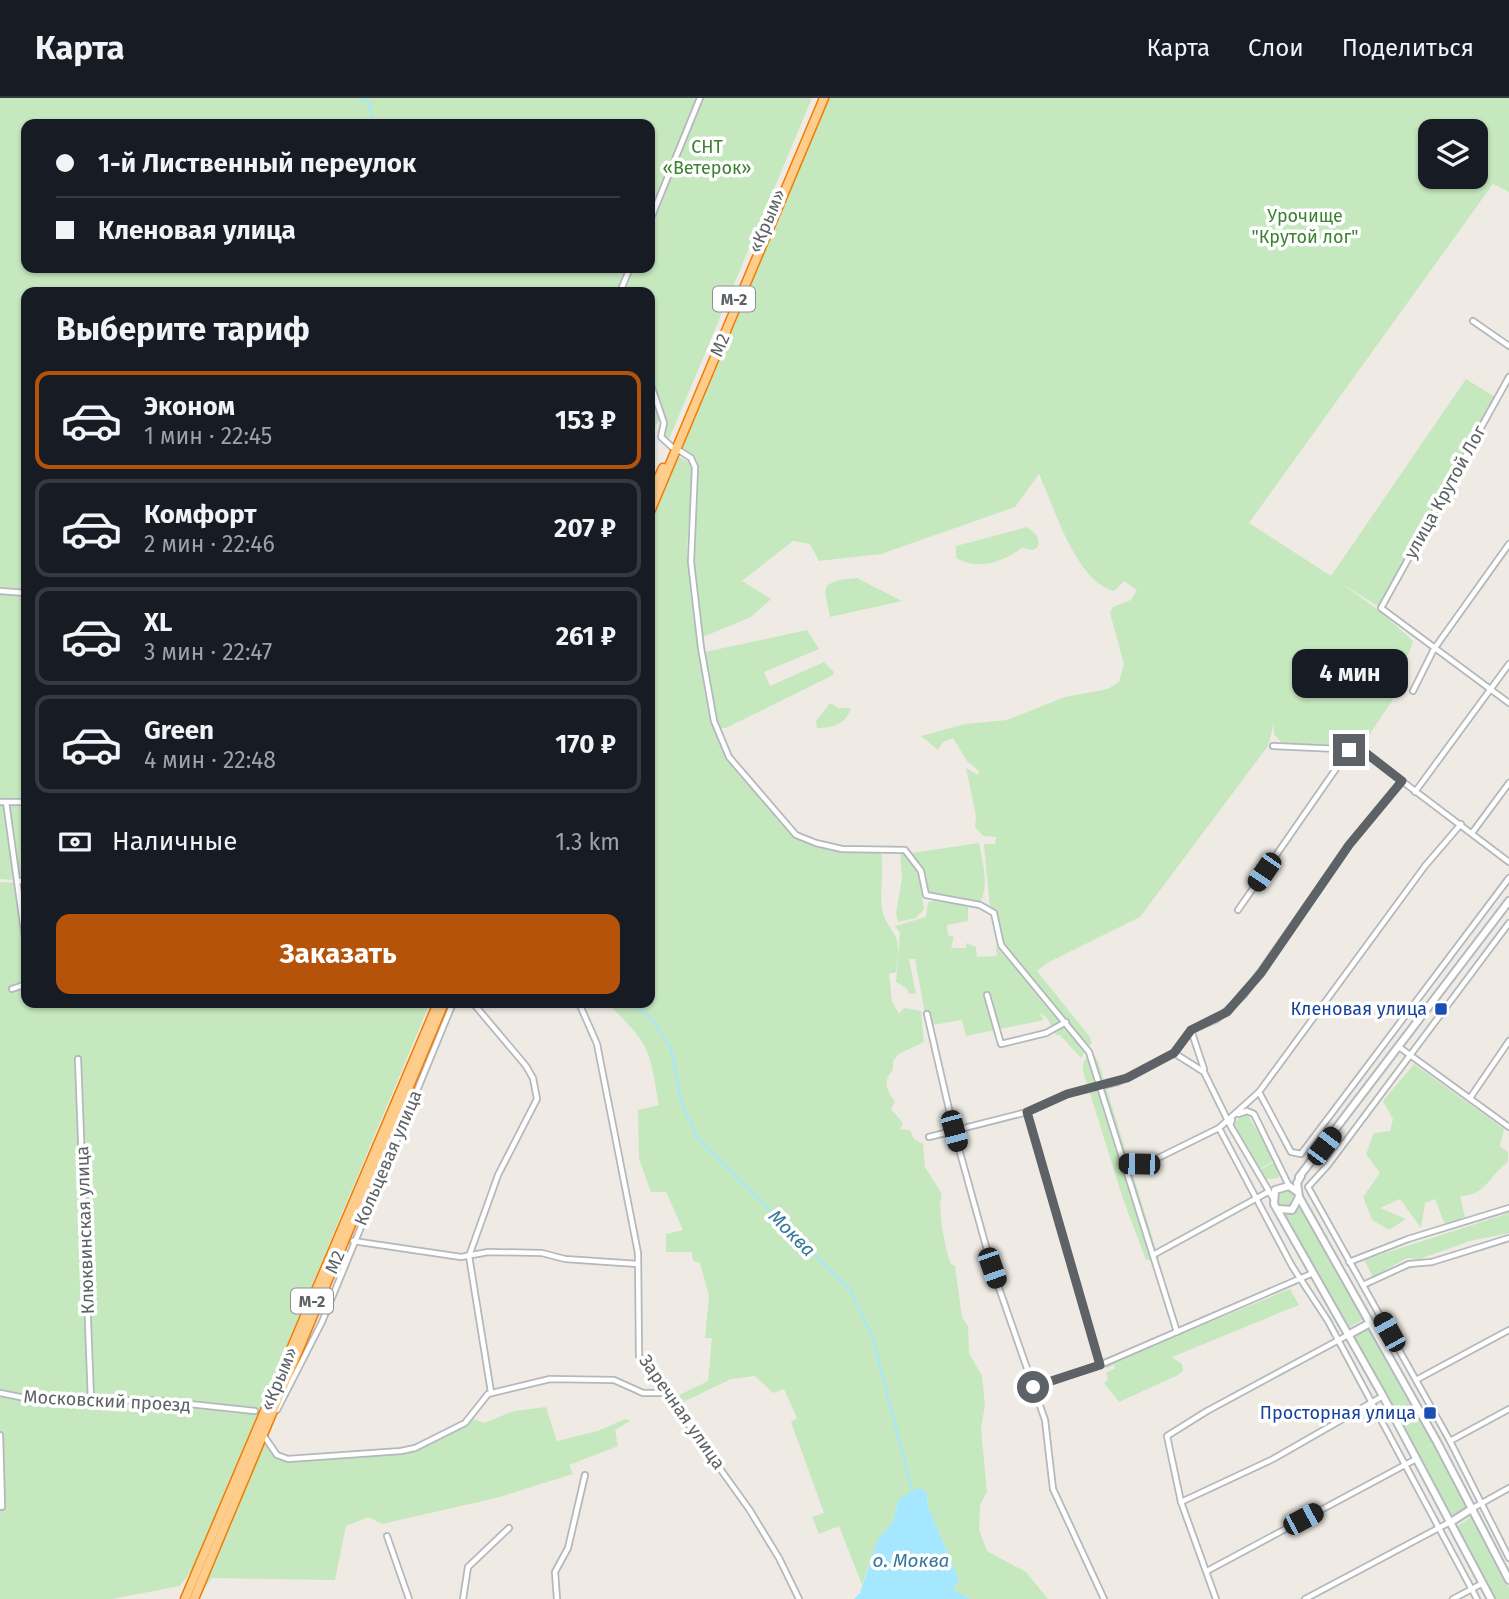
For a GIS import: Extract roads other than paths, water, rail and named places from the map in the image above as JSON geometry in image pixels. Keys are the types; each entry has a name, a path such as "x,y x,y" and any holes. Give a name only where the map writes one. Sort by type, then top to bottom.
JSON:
{"highway":[{"name":"«Крым»","path":"655,487 674,448 822,98"},
{"path":"655,498 674,448"},
{"name":"«Крым»","path":"185,1599 436,1008"},
{"name":"М2","path":"194,1599 442,1008"}],"main road":[{"path":"1277,1208 1292,1210 1298,1195 1297,1182 1301,1176 1509,901"},
{"path":"1301,1176 1289,1186 1282,1186 1270,1195 1417,1458 1491,1599"},
{"path":"1289,1186 1298,1195 1370,1322 1473,1508 1509,1580"},
{"path":"1348,1335 1370,1322"},
{"path":"1451,1521 1473,1508"}],"street":[{"path":"655,208 700,98"},
{"path":"1473,321 1509,346"},
{"name":"улица Крутой Лог","path":"1434,649 1381,608 1509,377"},
{"path":"655,397 664,423 661,437 691,458 695,467 691,562 701,648 714,721 729,757 796,835 816,844 842,849 905,850 921,871 926,895 980,905 994,913 1001,946 1089,1052 1177,1332"},
{"path":"1413,691 1434,649 1509,544"},
{"path":"0,591 21,593"},
{"path":"1434,649 1509,703"},
{"path":"1415,792 1509,664"},
{"path":"1273,746 1362,750 1509,862"},
{"path":"1238,910 1349,750"},
{"path":"929,1137 1027,1112 1100,1084 1127,1078 1174,1053 1191,1030 1217,1019 1244,995 1349,845 1402,781"},
{"path":"1472,833 1509,783"},
{"path":"21,802 3,802 21,909"},
{"path":"1124,1164 1154,1160 1229,1124 1259,1092 1425,866 1461,824"},
{"path":"1259,1092 1291,1152 1301,1154 1509,878"},
{"path":"1308,1187 1328,1165 1509,923"},
{"path":"12,989 21,986"},
{"path":"987,995 1002,1044 1046,1033 1066,1022"},
{"name":"Кольцевая улица","path":"451,1008 353,1241 469,1255 488,1252 542,1253 565,1259 638,1264"},
{"path":"477,1008 526,1066 533,1078 537,1100 499,1175 469,1255 468,1266 491,1392"},
{"name":"Заречная улица","path":"581,1008 597,1044 638,1264 639,1356 703,1441 749,1509 779,1558 799,1599"},
{"path":"927,1014 954,1131 992,1268 1043,1412 1053,1489 1104,1599"},
{"path":"1153,1255 1257,1199 1270,1195 1229,1124 1204,1072 1191,1030"},
{"path":"1470,1098 1509,1041"},
{"path":"1399,1047 1509,1127"},
{"path":"1174,1053 1204,1072"},
{"name":"Клюквинская улица","path":"78,1059 91,1400"},
{"path":"1229,1124 1238,1114 1247,1111 1254,1114 1289,1186"},
{"path":"1027,1112 1100,1365"},
{"path":"1219,1128 1299,1278 1338,1340 1477,1599"},
{"path":"1301,1176 1450,1441 1509,1558"},
{"path":"1349,1262 1408,1238 1509,1208"},
{"path":"1363,1285 1409,1264 1432,1262 1509,1238"},
{"path":"271,1417 281,1403 322,1322 353,1241"},
{"path":"1033,1387 1100,1365 1313,1273"},
{"path":"1370,1322 1381,1317"},
{"path":"1416,1380 1509,1330"},
{"path":"1216,1599 1181,1502 1167,1436 1207,1411 1348,1335"},
{"path":"263,1435 277,1455 288,1459 401,1451 465,1423 491,1392 550,1378 601,1378 614,1380 643,1392 664,1392"},
{"name":"Московский проезд","path":"0,1393 40,1401 152,1400 255,1411"},
{"path":"1181,1502 1273,1459 1383,1396"},
{"path":"1450,1441 1509,1409"},
{"path":"0,1435 2,1507"},
{"path":"1207,1571 1417,1458"},
{"path":"557,1599 555,1572 568,1548 584,1475"},
{"path":"1473,1508 1509,1488"},
{"path":"1305,1599 1451,1521"},
{"path":"463,1599 468,1567 509,1528"},
{"path":"387,1536 408,1599"},
{"path":"1453,1599 1483,1583"}],"water":[{"name":"о. Моква","path":"920,1487 927,1494 928,1506 959,1580 953,1589 970,1599 854,1599 860,1593 877,1541 893,1521 899,1499"}],"waterway":[{"path":"360,98 369,102 372,119"},
{"name":"Моква","path":"638,1008 649,1015 671,1048 681,1101 698,1139 851,1291 873,1339 912,1490"}],"place":[{"name":"Кленовая улица","path":"1441,1009"},
{"name":"Просторная улица","path":"1430,1413"}],"park label":[{"name":"СНТ «Ветерок»","path":"707,157"},
{"name":"Урочище \"Крутой лог\"","path":"1305,226"}]}
